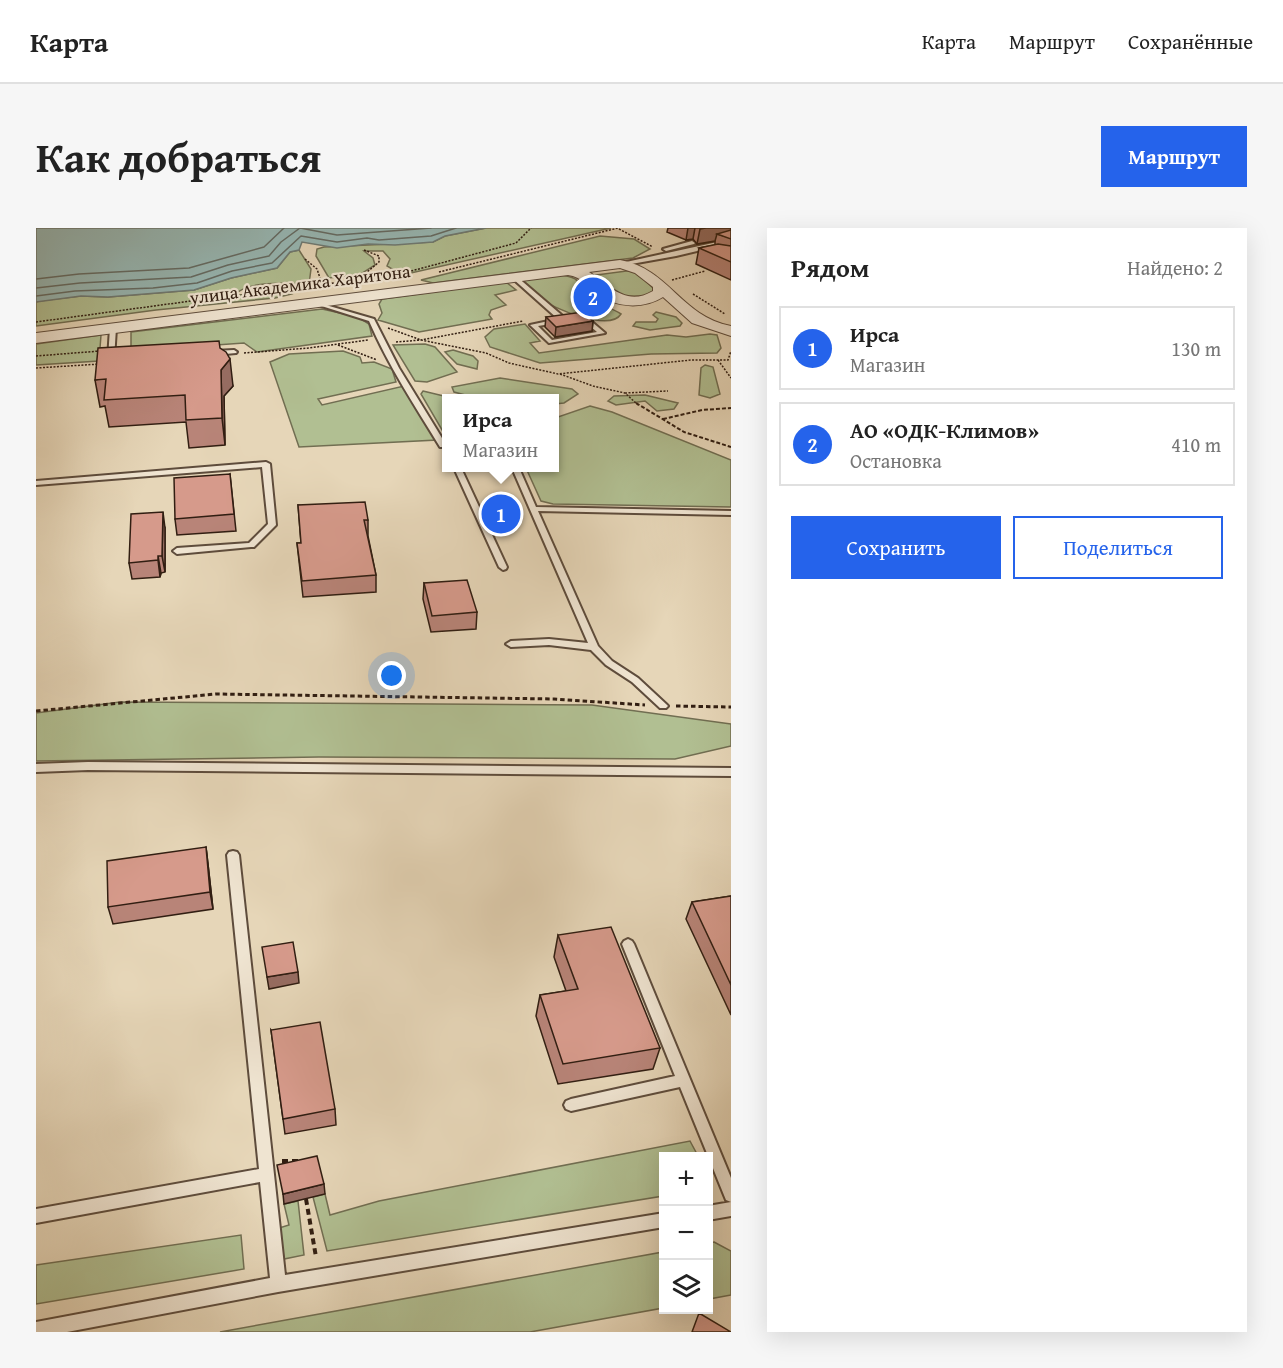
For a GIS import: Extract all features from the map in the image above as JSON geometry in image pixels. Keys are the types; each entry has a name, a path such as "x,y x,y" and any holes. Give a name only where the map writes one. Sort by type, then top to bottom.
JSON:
{"street":[{"name":"улица Академика Харитона","path":"36,338 569,270 588,271 620,264"},
{"path":"620,264 638,267 680,306"},
{"path":"588,271 609,296 624,300 664,301 680,306 703,323 731,331"},
{"path":"646,300 658,296 660,288"}],"lane":[{"path":"620,264 731,241"},
{"path":"666,249 692,243"},
{"path":"702,248 710,252"},
{"path":"514,277 563,320"},
{"path":"310,303 372,320 380,341 442,440"},
{"path":"582,317 602,333 551,342 533,325 563,320 582,317"},
{"path":"112,328 111,350 114,359"},
{"path":"201,354 234,352"},
{"path":"36,483 266,464 272,525 251,545 177,551"},
{"path":"460,472 503,567"},
{"path":"517,472 594,647 609,663 635,680 663,706"},
{"path":"533,509 731,513"},
{"path":"511,644 549,642 594,647"},
{"path":"36,768 88,766 731,772"},
{"path":"233,855 278,1284"},
{"path":"628,944 731,1195"},
{"path":"571,1105 684,1080"},
{"path":"36,1216 266,1168"},
{"path":"713,1212 731,1209"},
{"path":"36,1330 278,1284 659,1221"}],"path":[{"path":"310,303 304,292 326,284 400,274 516,243 531,228"},
{"path":"429,274 618,228 653,247"},
{"path":"364,250 379,256 379,262 366,273 368,278"},
{"path":"305,259 316,266 320,272 320,278 326,284"},
{"path":"680,286 671,280 705,271"},
{"path":"400,274 407,280"},
{"path":"689,292 731,318"},
{"path":"36,322 213,298 243,297"},
{"path":"372,320 421,340 486,353 509,363 625,393 668,391"},
{"path":"234,352 250,353 337,344 421,340 523,321"},
{"path":"337,344 397,368"},
{"path":"36,356 111,350"},
{"path":"558,374 691,360 728,360 731,351"},
{"path":"36,368 99,364 114,359"},
{"path":"718,360 731,378"},
{"path":"625,393 642,409 684,432 731,447"},
{"path":"662,420 702,410 731,408"},
{"path":"36,711 216,694 543,699 663,706 731,707"},
{"path":"266,1168 299,1160 302,1170"},
{"path":"306,1199 316,1257"}],"green space":[{"path":"486,228 611,228 402,275 387,266 390,259 383,251 364,251 373,258 375,265 361,274 329,278 316,256 317,249 324,247 433,242 445,236"},
{"path":"600,236 634,239 650,249 633,258 433,283 421,280"},
{"path":"299,250 311,269 309,284 259,285 241,290 234,295 262,294 277,289 291,294 275,298 156,310 36,326 36,302 39,301 81,296 108,297 194,290 231,278 277,268 290,252"},
{"path":"634,270 653,288 651,295 633,297 614,292 596,275"},
{"path":"557,275 577,280 591,298 621,314 615,319 606,321 568,313 535,295 522,282 526,279"},
{"path":"506,282 516,290 495,295 506,305 491,310 489,315 492,319 419,332 378,320 382,313 379,304 382,299"},
{"path":"322,309 358,317 369,324 372,336 257,352 244,343 131,351 131,332"},
{"path":"656,312 676,317 682,323 680,326 650,330 633,326 636,322 656,322 658,319 653,315"},
{"path":"525,324 540,341 530,343 539,353 667,335 686,337 717,335 721,348 717,353 651,354 540,363 490,347 485,337 494,329"},
{"path":"101,335 99,361 36,365 36,344"},
{"path":"425,344 435,347 457,372 427,382 415,381 393,345"},
{"path":"453,350 473,356 478,361 477,369 457,364 445,352"},
{"path":"343,351 360,357 362,363 374,362 392,369 396,382 318,399 322,405 404,386 437,440 299,447 270,362 289,354"},
{"path":"705,365 713,367 720,394 710,398 699,395 701,368"},
{"path":"500,378 572,389 578,394 559,404 559,394 462,394 454,392 452,387"},
{"path":"423,391 442,396 442,430 421,394"},
{"path":"645,395 678,403 674,409 657,411 645,401 616,405 608,401 614,396"},
{"path":"590,406 612,412 731,460 731,507 553,504 541,501 528,472 559,472 559,417"},
{"path":"120,702 592,705 731,724 731,746 675,759 319,757 36,761 36,713"},
{"path":"690,1141 696,1152 659,1152 659,1197 327,1251 313,1197 325,1194 330,1215 379,1201"},
{"path":"298,1201 304,1255 284,1259 279,1228 289,1225 284,1204"},
{"path":"241,1235 244,1269 36,1304 36,1265"},
{"path":"713,1242 731,1251 731,1295 713,1298 713,1260"},
{"path":"659,1253 659,1309 530,1332 220,1332"}],"water":[{"path":"36,228 486,228 445,236 433,242 395,245 368,244 337,248 302,242 299,250 290,252 277,268 231,278 194,290 108,297 81,296 36,302"}],"building":[{"path":"731,230 731,239 717,234"},
{"path":"718,244 731,246 731,262 699,248"},
{"path":"583,312 593,321 556,327 546,317"},
{"path":"219,341 220,348 230,359 221,370 222,418 186,420 185,395 104,400 106,379 95,380 98,348"},
{"path":"230,474 234,514 175,519 174,478"},
{"path":"365,502 368,520 364,520 376,575 302,581 297,543 301,543 298,505"},
{"path":"163,512 162,556 158,556 158,560 129,563 131,514"},
{"path":"467,580 477,612 432,616 424,583"},
{"path":"206,847 210,892 108,907 107,861"},
{"path":"731,896 731,985 692,902"},
{"path":"611,927 660,1048 563,1064 540,995 578,989 558,935"},
{"path":"293,942 298,972 267,977 262,947"},
{"path":"320,1022 335,1109 283,1119 271,1030"},
{"path":"317,1156 324,1184 283,1194 277,1165"},
{"path":"699,1314 701,1314 731,1332 692,1332"}],"place":[{"name":"АО «ОДК-Климов»","path":"593,297"},
{"name":"Ирса","path":"501,514"}]}
